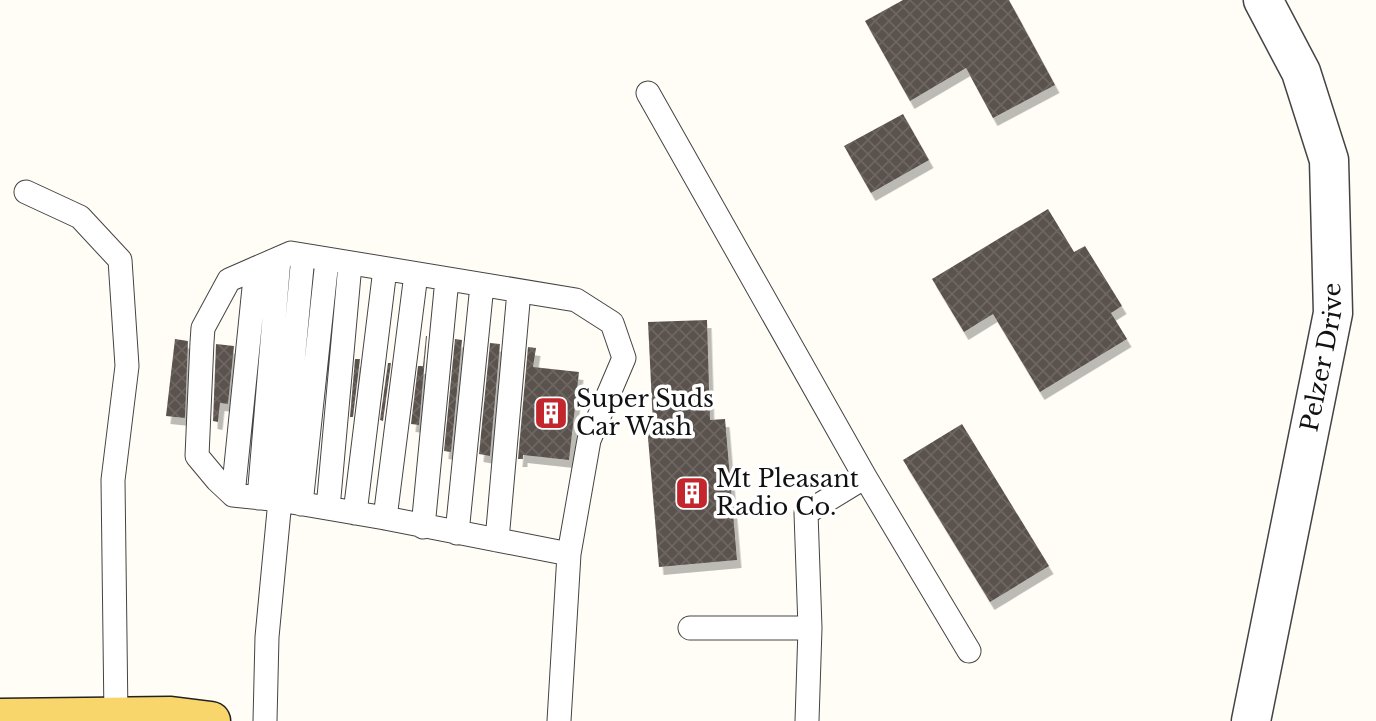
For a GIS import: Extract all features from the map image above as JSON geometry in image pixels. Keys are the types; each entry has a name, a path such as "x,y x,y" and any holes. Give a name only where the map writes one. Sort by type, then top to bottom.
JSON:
{"main road":[{"path":"0,718 171,716 211,721"}],"street":[{"name":"Pelzer Drive","path":"1251,721 1333,313 1329,160 1301,72 1264,0"}],"lane":[{"path":"648,93 865,477 969,651"},
{"path":"26,192 80,217 120,260 127,366 113,480 116,717"},
{"path":"559,721 569,554 589,440 624,358 612,323 576,300 292,253 229,280 203,328 197,456 233,495 385,518 569,554"},
{"path":"265,721 267,637 303,256"},
{"path":"279,259 280,501"},
{"path":"280,501 327,260"},
{"path":"328,508 350,264"},
{"path":"233,495 256,268"},
{"path":"355,513 385,269"},
{"path":"385,518 416,274"},
{"path":"422,527 447,279"},
{"path":"457,533 482,285"},
{"path":"497,540 519,291"},
{"path":"807,721 810,628 806,513 865,477"},
{"path":"690,628 810,628"}],"building":[{"path":"903,0 1009,0 1055,85 993,118 966,68 910,101 865,21"},
{"path":"903,114 929,160 871,193 844,146"},
{"path":"1048,209 1074,252 1085,246 1122,306 1111,313 1127,339 1040,392 993,314 964,332 932,279"},
{"name":"Mt Pleasant Radio Co.","path":"707,320 710,420 725,419 737,560 659,567 647,426 653,425 648,322"},
{"path":"427,336 417,448 419,425 411,424 418,366 423,366"},
{"path":"175,339 188,341 185,418 166,416"},
{"path":"455,339 462,340 451,452 444,451"},
{"path":"490,343 500,344 490,456 479,454"},
{"path":"216,344 234,346 228,404 220,403 218,422 213,421"},
{"name":"Super Suds Car Wash","path":"528,347 536,348 533,367 579,372 569,460 523,455 523,459 518,459"},
{"path":"355,359 360,359 353,417 350,417"},
{"path":"388,363 391,363 383,421 380,420"},
{"path":"962,424 1049,566 990,602 903,460"}],"place":[{"name":"Super Suds Car Wash","path":"551,413"},
{"name":"Mt Pleasant Radio Co.","path":"692,493"}]}
